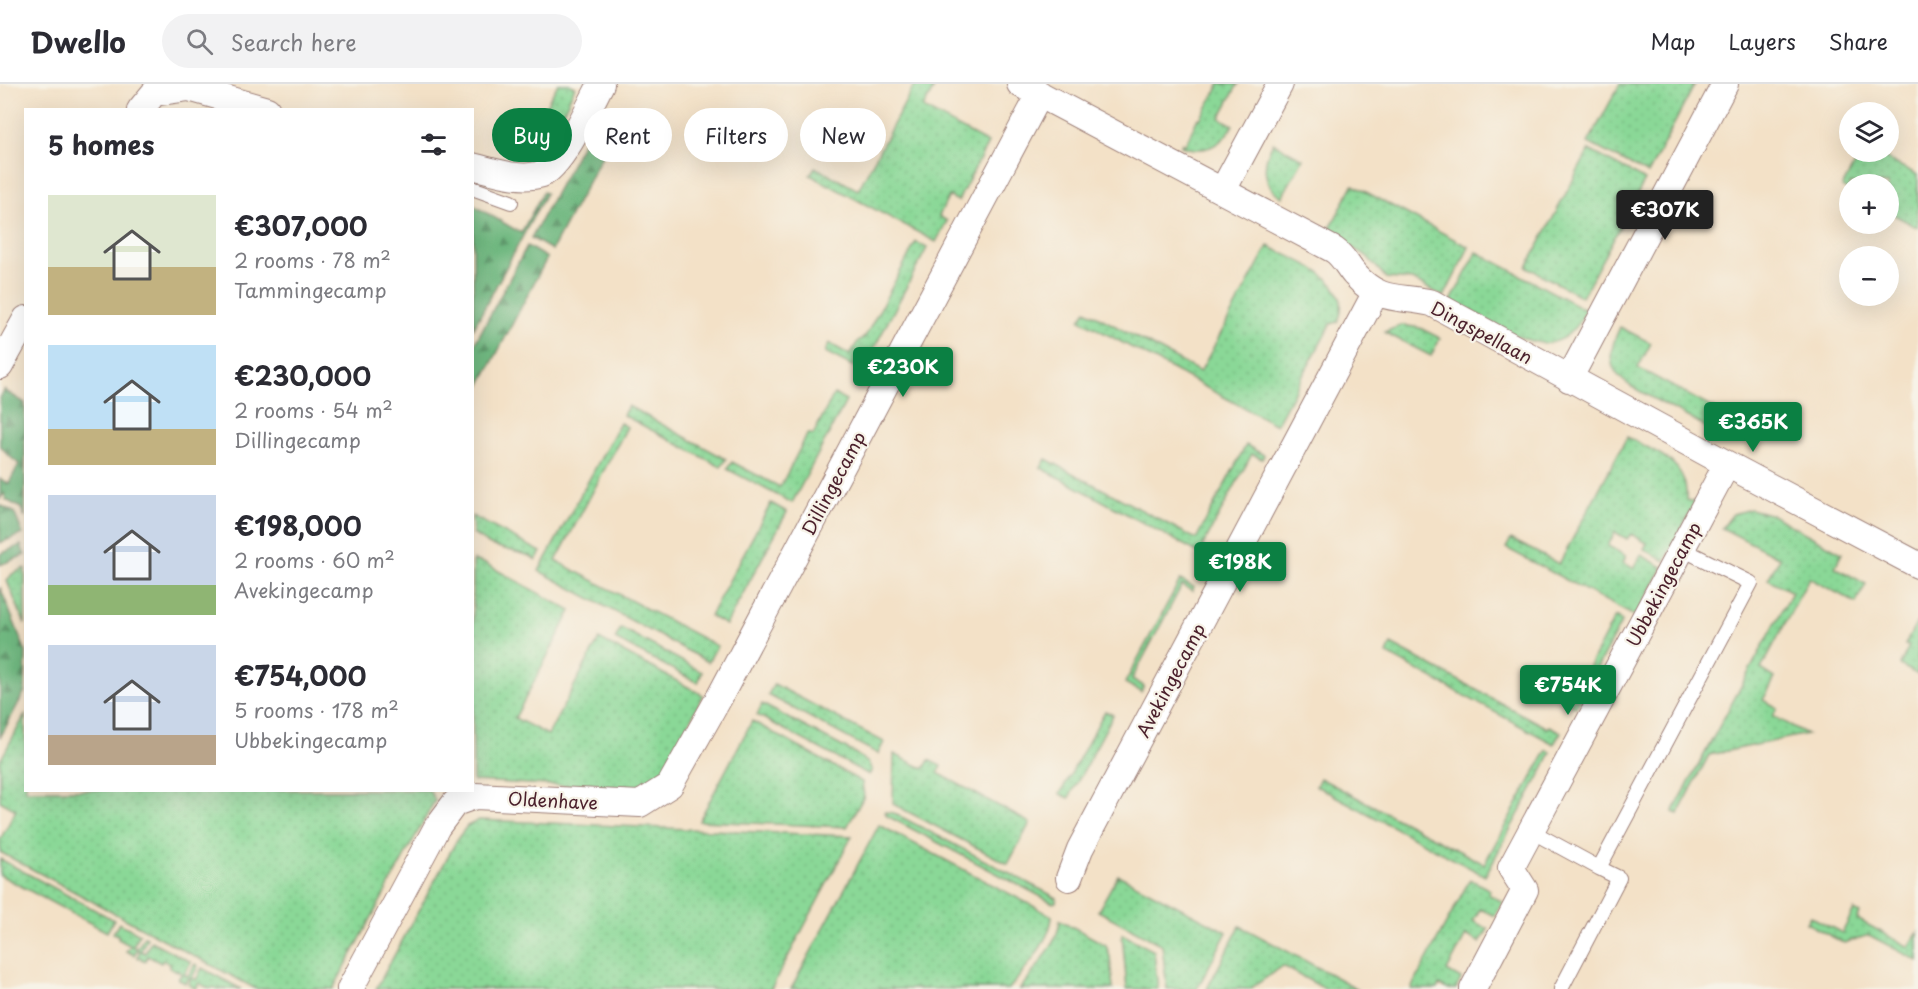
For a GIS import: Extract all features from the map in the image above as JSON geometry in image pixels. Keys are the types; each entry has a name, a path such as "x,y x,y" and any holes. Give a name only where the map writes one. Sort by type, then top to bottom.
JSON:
{"street":[{"path":"474,166 513,177 543,174 561,156 601,84"},
{"path":"1223,190 1280,84"},
{"path":"1569,379 1725,84"},
{"path":"142,108 154,93 189,88 260,108"},
{"name":"Dingspellaan","path":"1030,89 1334,250 1344,257 1354,274 1376,292 1390,298 1432,303 1727,464 1916,560"},
{"name":"Dillingecamp","path":"728,681 1030,89"},
{"name":"Avekingecamp","path":"1069,878 1080,849 1376,292"},
{"path":"0,366 24,323"},
{"name":"Ubbekingecamp","path":"1473,989 1525,890 1511,868 1727,464"},
{"name":"Oldenhave","path":"350,989 437,827 455,803 475,796 640,804 670,785 728,681"}],"lane":[{"path":"474,189 511,202"},
{"path":"1599,868 1750,583 1682,549"},
{"path":"1531,831 1619,879 1561,989"}],"green space":[{"path":"558,84 569,84 575,87 565,108 545,108"},
{"path":"915,84 936,84 923,108 988,143 958,201 949,196 939,216 947,221 936,242 810,175 815,167 858,190 873,162 886,162 886,138"},
{"path":"1220,84 1238,84 1220,118 1233,125 1229,133 1218,143 1204,149 1181,146 1182,143 1185,145 1198,118 1200,119"},
{"path":"1620,84 1695,84 1648,174 1588,143"},
{"path":"584,140 584,162 599,162 552,250 531,238"},
{"path":"1273,143 1303,159 1282,197 1270,186 1267,179 1265,165"},
{"path":"1589,150 1645,180 1582,297 1527,267"},
{"path":"1856,162 1893,162 1918,175 1918,228 1899,218 1899,174 1849,174"},
{"path":"1353,185 1469,247 1444,297 1413,280 1386,278 1367,256 1327,234"},
{"path":"543,192 546,193 474,327 474,206 521,233"},
{"path":"916,242 927,248 862,371 825,352 829,343 850,355 858,341 865,337"},
{"path":"527,246 547,258 474,397 474,345"},
{"path":"1268,246 1308,265 1321,274 1339,294 1341,307 1338,322 1331,324 1276,425 1080,320 1086,310 1200,372"},
{"path":"1477,252 1586,310 1568,334 1550,343 1528,340 1501,328 1451,301"},
{"path":"1402,325 1420,328 1440,338 1431,356 1384,332"},
{"path":"1620,327 1651,343 1638,368 1724,414 1715,432 1623,381 1611,360 1611,352"},
{"path":"4,390 24,402 24,516 21,508 6,500 4,493 0,499 0,479 9,483 19,464 0,445 0,399"},
{"path":"834,394 846,401 792,503 727,469 732,462 780,487 808,433 813,435"},
{"path":"628,406 726,459 721,467 623,415"},
{"path":"620,423 627,427 556,561 717,646 708,662 539,571"},
{"path":"1627,437 1659,453 1676,467 1682,476 1686,500 1695,502 1665,561 1644,549 1647,543 1631,534 1627,539 1615,532 1608,546 1626,556 1623,563 1633,568 1641,555 1663,567 1636,617 1506,548 1511,539 1559,564"},
{"path":"1246,445 1264,455 1262,459 1252,454 1202,547 1215,554 1212,560 1041,468 1046,459 1196,539"},
{"path":"771,503 787,512 726,625 710,616"},
{"path":"0,505 14,512 23,534 0,543"},
{"path":"1750,509 1770,514 1842,553 1835,567 1866,584 1856,603 1809,578 1761,669 1775,678 1763,700 1777,708 1773,716 1807,734 1709,755 1678,814 1673,812 1792,592 1768,579 1780,558 1722,528 1733,514"},
{"path":"474,517 541,552 536,560 530,556 490,545 474,535"},
{"path":"21,545 24,552 24,555 0,565 0,554"},
{"path":"474,560 486,564 571,611 515,718 548,735 599,639 703,695 673,754 659,775 643,786 626,789 474,781"},
{"path":"24,568 24,622 7,581 12,574"},
{"path":"1180,580 1194,587 1192,591 1182,585 1132,679 1144,686 1141,692 1125,683"},
{"path":"0,587 24,647 24,693 0,738"},
{"path":"1615,617 1622,621 1576,707 1569,704"},
{"path":"1917,622 1918,675 1900,665 1909,646 1905,645"},
{"path":"621,628 702,672 698,683 615,639"},
{"path":"1391,644 1547,728 1549,726 1561,732 1554,744 1387,654"},
{"path":"774,684 884,742 878,754 768,695"},
{"path":"762,704 856,754 868,763 872,770 869,775 757,715"},
{"path":"1105,711 1113,715 1069,798 1060,794"},
{"path":"24,717 24,792 430,792 435,800 333,989 256,989 0,852 0,840 16,810 0,801 0,761"},
{"path":"752,721 862,782 864,796 847,827 699,821"},
{"path":"1547,750 1551,752 1543,769 1485,876 1316,786 1320,778 1484,864"},
{"path":"894,754 924,769 929,760 941,766 938,773 1030,823 1008,864 893,804"},
{"path":"885,812 894,813 1057,898 1056,902 1053,903 887,816"},
{"path":"479,820 852,836 771,989 376,989 458,838 467,826"},
{"path":"879,825 1052,916 1042,945 1009,989 791,989"},
{"path":"0,859 114,920 107,932 0,875"},
{"path":"1118,875 1227,932 1197,989 1167,989 1162,945 1098,911"},
{"path":"1470,879 1490,890 1488,894 1503,902 1495,916 1480,909 1473,921 1488,929 1480,943 1466,935 1447,971 1461,979 1456,989 1447,989 1439,985 1437,989 1411,989"},
{"path":"1854,910 1860,913 1857,919 1909,947 1918,932 1918,961 1869,935 1844,943 1806,923 1810,916 1842,933"},
{"path":"1060,920 1106,945 1110,957 1113,989 1020,989 1051,947 1059,929"},
{"path":"119,923 140,934 133,946 137,949 144,937 147,938 141,951 145,953 151,941 191,962 184,974 188,976 195,964 198,966 192,978 196,980 202,968 241,989 214,987 210,989 199,983 196,989 188,984 191,979 189,978 185,983 178,979 182,973 169,967 170,964 163,960 161,963 148,956 145,961 137,957 140,951 137,950 134,955 126,951 131,946 118,939 119,936 113,933"},
{"path":"1240,926 1358,989 1325,989 1283,966 1250,989 1207,989"},
{"path":"1122,934 1154,951 1158,989 1127,989"}]}
